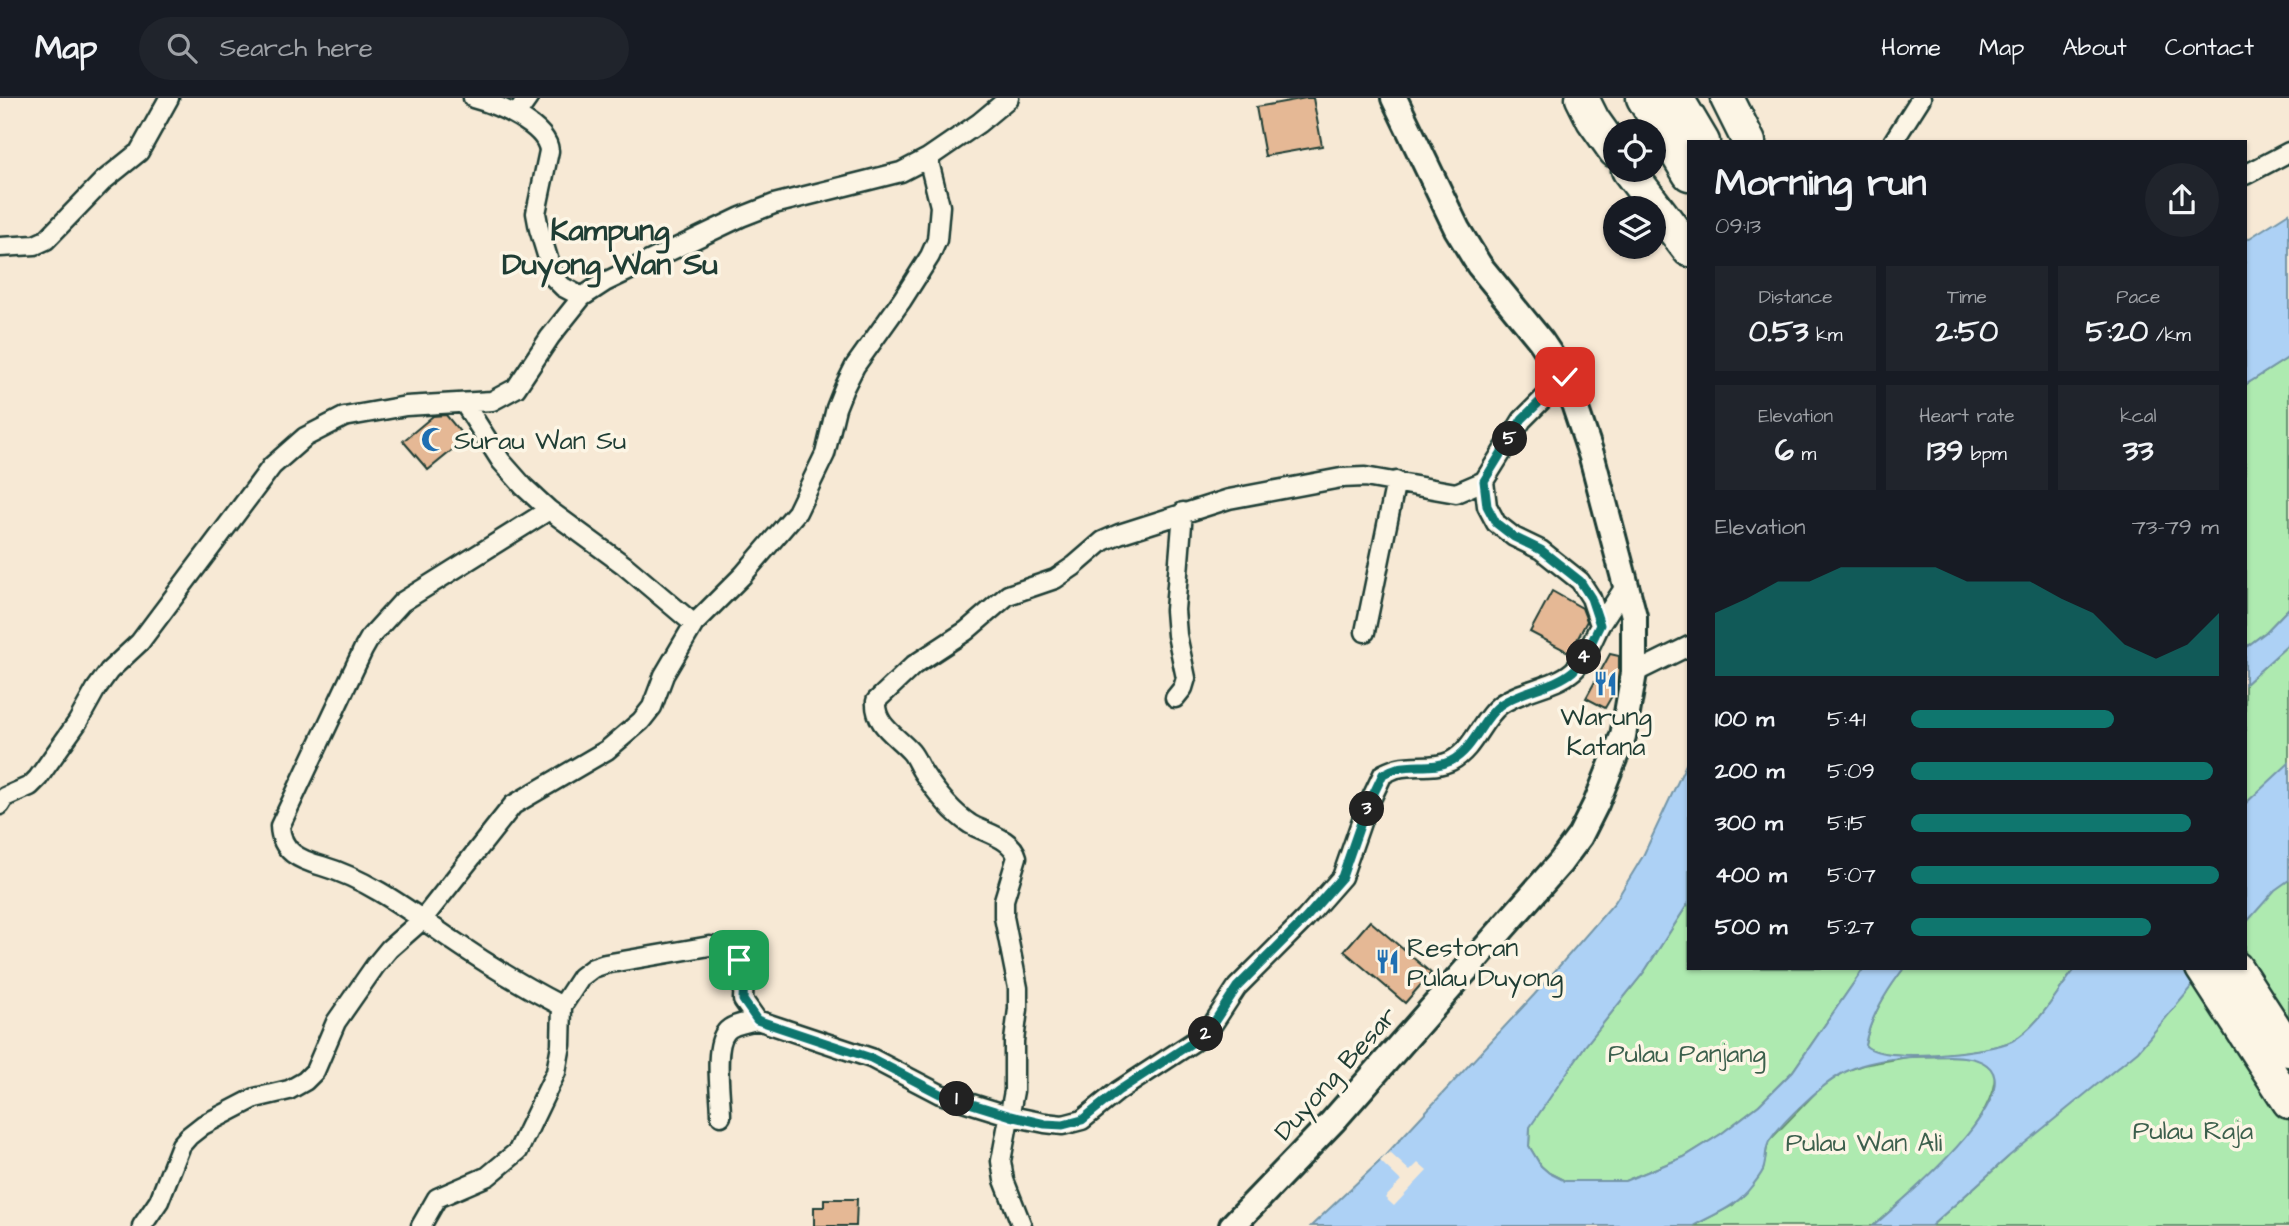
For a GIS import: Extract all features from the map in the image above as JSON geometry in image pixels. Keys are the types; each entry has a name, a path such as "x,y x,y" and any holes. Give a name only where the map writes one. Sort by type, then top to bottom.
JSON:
{"highway":[{"path":"1582,98 1603,134"},
{"path":"1643,98 1687,171"},
{"path":"1677,98 1702,140"},
{"path":"1727,98 1748,140"},
{"path":"1637,182 1687,247"},
{"path":"2204,970 2289,1050"},
{"path":"2237,970 2250,1016 2289,1102"}],"street":[{"path":"0,247 36,245 46,240 103,181 139,152 169,98"},
{"path":"473,98 516,115 544,136 548,143 549,151 537,213 538,229 554,278 582,297"},
{"path":"516,115 528,98"},
{"path":"2,799 30,786 38,778 109,671 141,642 272,466 304,437 344,417 406,406 492,401 516,388 550,337 582,297 613,277 774,204 901,172 928,159 1009,98"},
{"name":"Duyong Besar","path":"1232,1226 1273,1186 1401,1045 1536,893 1580,836 1623,736 1634,673 1634,616 1592,457 1565,377 1541,341 1479,265 1457,229 1394,98"},
{"path":"1894,140 1921,98"},
{"path":"2247,174 2289,152"},
{"path":"145,1225 159,1202 181,1145 189,1136 203,1125 255,1098 289,1090 305,1081 315,1071 337,1023 376,966 389,949 422,920 513,805 607,750 641,721 652,707 664,675 694,624 743,575 797,512 825,454 836,408 850,377 930,256 937,240 940,206 928,159"},
{"path":"1022,1226 1004,1180 1001,1161 1014,1091 1018,988 1004,917 1004,900 1017,857 1011,844 984,833 949,808 913,754 883,726 875,710 876,701 914,666 957,638 1008,595 1055,579 1103,541 1183,512 1229,499 1341,478 1364,477 1396,481 1456,493 1484,481 1522,419 1565,377"},
{"path":"464,403 501,461 549,510 624,565 694,624"},
{"path":"1365,632 1396,481"},
{"path":"1484,481 1487,506 1496,523 1514,537 1541,550 1580,581 1591,598 1600,625"},
{"path":"549,510 402,602 384,619 363,650 280,827 280,840 298,858 357,878 516,982 562,1006"},
{"path":"1175,698 1183,688 1186,678 1175,610 1183,512"},
{"path":"721,1116 719,1059 723,1037 727,1030 735,1026 757,1020 871,1058 940,1094 1011,1116 1045,1124 1063,1125 1082,1120 1118,1091 1207,1033 1237,987 1305,919 1342,877 1364,814 1383,774 1399,768 1440,765 1453,760 1463,752 1499,706 1574,670 1586,655 1600,625 1626,585"},
{"path":"1634,673 1687,647"},
{"path":"421,1226 437,1198 488,1176 518,1151 556,1072 561,1045 562,1006 581,977 593,968 710,946 721,948 739,960 744,974 743,1000 757,1020"}],"green space":[{"path":"2289,357 2289,608 2266,632 2247,646 2247,384"},
{"name":"Pulau Raja","path":"2289,644 2289,1226 1931,1226 2008,1157 2121,970 2247,970 2247,682"},
{"name":"Pulau Panjang","path":"1687,905 1687,970 1863,970 1793,1071 1759,1105 1721,1134 1684,1157 1625,1181 1565,1181 1541,1166 1529,1146 1530,1126 1585,1046 1644,972"},
{"path":"1903,970 2075,970 2039,1018 2022,1035 2000,1045 1960,1053 1891,1054 1875,1051 1865,1045 1875,1014"},
{"name":"Pulau Wan Ali","path":"1961,1056 1985,1063 1995,1073 1992,1093 1982,1115 1967,1136 1928,1178 1873,1226 1693,1226 1733,1205 1763,1170 1768,1142 1820,1088 1846,1071 1863,1065 1908,1057"}],"water":[{"path":"2289,213 2289,357 2247,384 2247,240"},
{"path":"2289,608 2289,644 2247,682 2247,646 2266,632"},
{"path":"1687,762 1687,905 1644,972 1585,1046 1530,1127 1529,1146 1541,1166 1565,1181 1625,1181 1684,1157 1721,1134 1759,1105 1793,1071 1863,970 1902,970 1880,1004 1865,1045 1875,1051 1913,1055 1982,1049 2012,1041 2039,1018 2075,970 2206,970 2138,1051 2008,1157 1931,1226 1873,1226 1943,1162 1969,1132 1988,1104 1995,1080 1984,1063 1950,1056 1910,1057 1869,1063 1845,1072 1794,1112 1768,1143 1763,1170 1747,1192 1729,1207 1693,1226 1311,1226 1380,1161 1534,995 1615,902 1643,856"},
{"path":"2289,763 2289,880 2275,890 2247,922 2247,802"}],"pier":[{"path":"1389,1152 1410,1171 1418,1163 1427,1171 1394,1206 1385,1198 1401,1181 1380,1161"}],"building":[{"path":"1313,98 1322,146 1265,156 1256,107"},
{"name":"Surau Wan Su","path":"446,415 466,439 428,470 403,441 433,416"},
{"path":"1552,591 1582,608 1587,621 1570,653 1530,632"},
{"name":"Warung Katana","path":"1610,654 1619,656 1619,672 1616,689 1605,708 1586,698"},
{"name":"Restoran Pulau Duyong","path":"1370,921 1431,973 1405,1003 1344,951"},
{"path":"824,1199 857,1199 856,1226 814,1226 814,1207 824,1207"}],"place":[{"name":"Surau Wan Su","path":"434,440"},
{"name":"Warung Katana","path":"1606,684"},
{"name":"Restoran Pulau Duyong","path":"1387,962"}],"district":[{"name":"Kampung Duyong Wan Su","path":"610,247"}],"route":[{"path":"739,960 744,974 743,1000 757,1020 871,1058 940,1094 1045,1124 1063,1125 1082,1120 1118,1091 1207,1033 1237,987 1305,919 1342,877 1364,814 1383,774 1399,768 1440,765 1453,760 1463,752 1499,706 1565,676 1574,670 1586,655 1600,625 1591,598 1580,581 1562,566 1496,523 1487,506 1484,481 1522,419 1565,377"}]}
